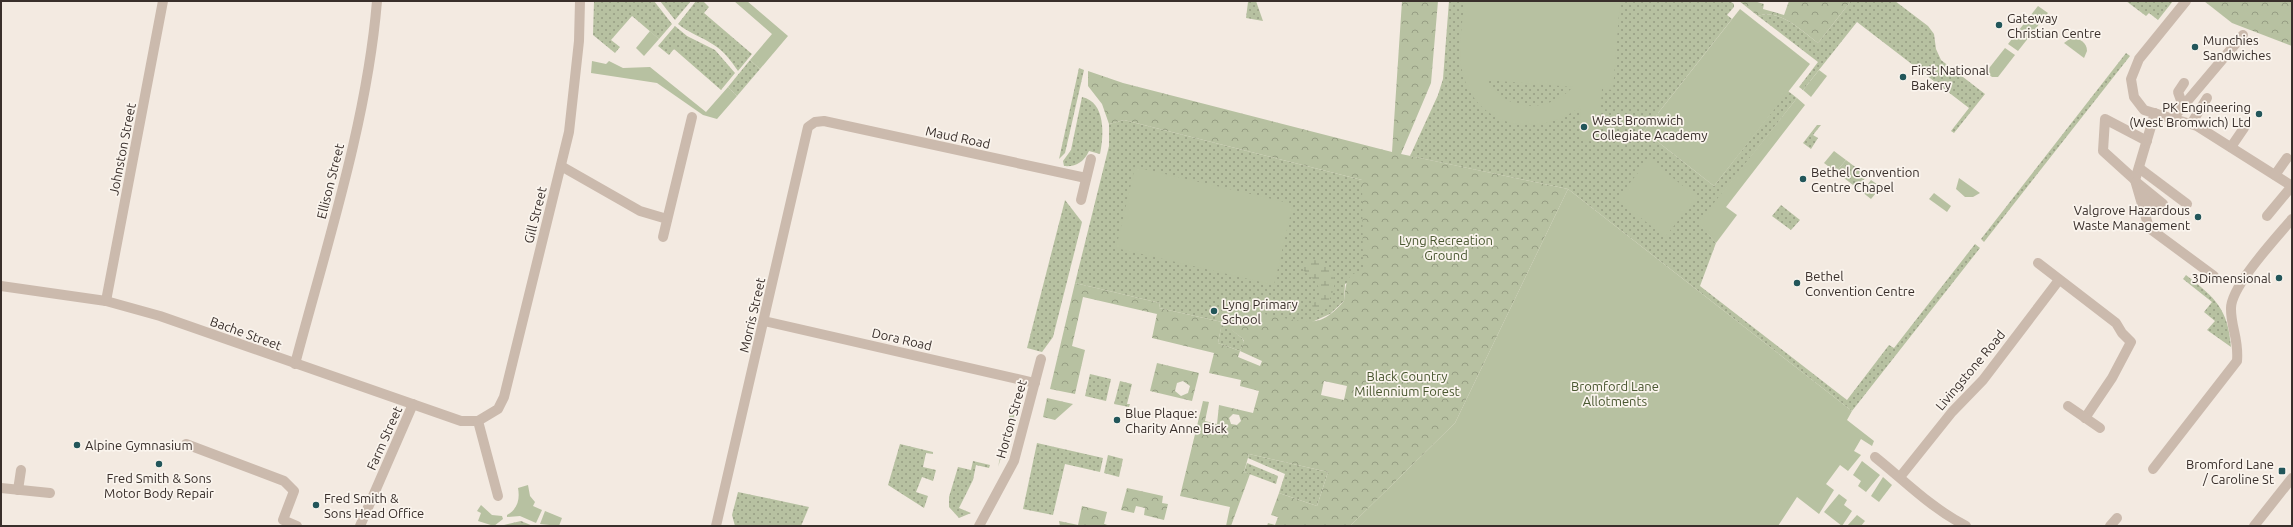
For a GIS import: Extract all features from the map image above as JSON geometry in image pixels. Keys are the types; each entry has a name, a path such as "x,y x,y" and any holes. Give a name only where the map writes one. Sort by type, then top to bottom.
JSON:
{"street":[{"name":"Johnston Street","path":"106,301 163,1"},
{"name":"Ellison Street","path":"295,364 344,182 374,44 377,1"},
{"name":"Gill Street","path":"478,421 498,409 504,397 561,166 569,132 579,41 580,1"},
{"path":"2186,1 2138,59 2131,78 2134,97 2144,110 2191,124 2231,147 2292,186 2267,216"},
{"path":"2173,118 2243,35"},
{"path":"2183,106 2178,92 2184,84"},
{"path":"2191,124 2207,98"},
{"path":"2155,113 2136,181 2149,228 2214,276"},
{"path":"663,237 692,117"},
{"path":"2140,196 2161,207 2136,181 2103,152 2105,119 2147,141"},
{"name":"Maud Road","path":"824,121 1086,178"},
{"name":"Morris Street","path":"716,526 764,321 805,134 808,127 815,122 824,121"},
{"path":"2231,147 2244,128"},
{"path":"2275,175 2287,158"},
{"path":"1081,200 1092,159"},
{"path":"561,166 640,211 667,219"},
{"path":"2139,168 2187,204"},
{"path":"2153,469 2237,361 2238,349 2231,309 2232,301 2240,283 2292,219"},
{"path":"2038,263 2116,323 2122,333 2132,342 2112,378 2085,418"},
{"name":"Livingstone Road","path":"1900,477 1952,412 1983,380 2059,280"},
{"name":"Bache Street","path":"1,286 106,301 160,316 461,421 478,421"},
{"name":"Dora Road","path":"764,321 1034,383"},
{"name":"Horton Street","path":"979,526 1014,461 1041,359"},
{"name":"Farm Street","path":"360,526 413,404"},
{"path":"2068,406 2100,428"},
{"path":"478,421 498,496"},
{"path":"186,444 284,481 294,491 283,520 297,526"},
{"path":"1875,457 1900,477 1927,502 1966,526"},
{"path":"18,490 21,470"},
{"path":"2254,526 2292,478"},
{"path":"1,488 50,493"}],"green space":[{"path":"594,1 654,1 672,24 659,39 632,16 611,40 620,47 615,53 593,35"},
{"path":"660,1 691,1 675,20"},
{"path":"696,1 703,1 709,7 704,13 752,54 738,71 718,47 678,24"},
{"path":"734,1 747,1 788,36 760,69 750,60 772,34"},
{"path":"1256,1 1263,21 1246,18 1248,2"},
{"path":"1402,1 1438,1 1431,83 1401,154 1568,189 1455,423 1350,526 1267,526 1268,523 1275,525 1278,517 1271,515 1279,493 1317,506 1328,472 1249,454 1244,472 1250,474 1231,526 1226,526 1230,507 1180,496 1203,401 1209,402 1205,421 1217,424 1219,405 1253,413 1259,391 1240,386 1241,380 1209,373 1214,353 1152,338 1157,314 1083,297 1072,346 1085,350 1075,394 1050,389 1075,283 1160,303 1159,308 1222,322 1226,305 1288,319 1311,321 1320,320 1330,315 1344,301 1346,285 1350,277 1357,272 1363,271 1362,180 1124,120 1109,124 1102,104 1088,86 1088,71 1123,83 1392,152","holes":["1222,323 1244,341 1240,351 1218,343","1240,351 1262,361 1260,366 1238,357","1324,381 1347,386 1344,400 1321,395","1233,414 1239,415 1241,421 1237,425 1231,424 1229,418"]},
{"name":"West Bromwich Collegiate Academy","path":"1449,1 1730,1 1734,4 1734,7 1727,15 1732,19 1644,131 1714,186 1788,91 1797,98 1699,223 1716,243 1700,286 1847,400 1889,345 1894,348 1975,244 1980,248 1852,411 1568,189 1410,156 1438,95 1443,79"},
{"path":"1464,1 1620,1 1613,90 1602,89 1598,142 1579,140 1581,106 1564,117 1545,123 1526,125 1508,122 1491,114 1477,102 1467,86 1461,65 1460,41","holes":["1487,80 1573,87 1563,96 1552,102 1528,106 1516,104 1505,99 1495,91"]},
{"path":"1739,1 1754,1 1764,4 1763,9 1784,15 1789,1 1851,1 1818,43 1790,22 1774,15 1766,14 1758,16"},
{"path":"1851,1 1895,1 1928,26 1934,34 1936,49 1941,60 1985,94 1954,133 1951,131 1969,108 1857,22 1803,90 1799,87 1818,62 1758,16 1766,14 1782,18 1798,27 1818,43"},
{"path":"2126,1 2173,1 2158,20 2149,13 2146,16"},
{"path":"2204,1 2292,1 2292,46 2232,23"},
{"path":"2038,6 2048,13 2018,51 2008,44"},
{"path":"1740,9 1810,64 1714,186 1644,131"},
{"path":"675,26 687,36 715,50 735,73 721,90 674,49 669,55 658,46"},
{"path":"650,31 659,39 644,56 636,48"},
{"path":"2071,38 2080,40 2086,45 2087,51 2084,58 2064,43"},
{"path":"2005,48 2015,55 1998,77 1992,77 1986,72"},
{"path":"2126,53 2130,56 1984,242 1981,239"},
{"path":"750,60 760,69 737,96 728,87"},
{"path":"592,61 606,64 609,61 623,68 650,67 706,112 728,87 737,96 717,119 703,115 657,83 591,73"},
{"path":"1079,68 1084,70 1065,153 1059,159"},
{"path":"1819,70 1827,76 1811,97 1803,90"},
{"path":"1082,97 1090,100 1096,105 1102,121 1100,154 1089,151 1085,158 1076,165 1064,166 1063,161 1071,150"},
{"path":"1797,98 1805,105 1726,207 1737,215 1716,243 1698,223"},
{"path":"1124,120 1362,180 1370,273 1345,284 1344,301 1330,314 1312,322 1222,322 1159,308 1160,303 1075,283 1109,146 1109,124"},
{"path":"1817,125 1821,125 1813,135 1818,138 1811,149 1803,143"},
{"path":"1834,151 1846,160 1836,172 1824,163"},
{"path":"1649,159 1697,197 1665,237 1617,199"},
{"path":"1846,160 1867,176 1857,188 1836,172"},
{"path":"1135,167 1293,204 1274,285 1116,248"},
{"path":"1959,178 1980,193 1973,197 1965,197 1956,189"},
{"path":"1871,180 1881,187 1871,199 1862,192"},
{"name":"Bromford Lane Allotments","path":"1568,189 1852,411 1847,420 1874,441 1872,446 1861,439 1854,451 1861,455 1848,471 1840,465 1826,484 1834,490 1819,514 1797,497 1778,526 1350,526 1455,423"},
{"path":"1934,193 1951,206 1947,212 1929,199"},
{"path":"1065,200 1082,222 1053,337 1042,352 1027,348"},
{"path":"1781,205 1800,220 1791,230 1772,216"},
{"path":"1305,260 1319,261 1328,266 1333,273 1333,291 1329,300 1323,307 1316,311 1312,306 1318,299 1319,289 1318,285 1303,270"},
{"path":"2186,275 2205,290 2223,313 2227,323 2231,347 2207,330 2215,321 2204,312 2212,302 2183,279"},
{"path":"1222,322 1242,338 1244,342 1240,351 1218,343"},
{"path":"1157,363 1199,373 1192,401 1150,391","holes":["1183,381 1190,386 1188,393 1181,396 1175,391 1177,383"]},
{"path":"1090,374 1111,379 1106,401 1085,396"},
{"path":"1120,381 1132,384 1127,404 1130,404 1129,407 1114,404"},
{"path":"1047,398 1073,404 1055,420 1043,417"},
{"path":"1010,413 1015,414 998,467"},
{"path":"1037,443 1103,458 1100,472 1065,464 1053,515 1023,509"},
{"path":"900,444 933,452 933,454 926,453 923,467 936,470 933,481 922,477 916,492 928,496 924,508 888,485"},
{"path":"1249,454 1328,472 1317,506 1279,493 1285,474 1248,458"},
{"path":"1108,455 1123,459 1119,477 1104,473"},
{"path":"973,461 990,465 989,468 976,465 973,480 959,508 971,513 959,518 949,507 949,497 958,467 971,470"},
{"path":"1862,461 1880,475 1866,492 1858,486 1861,481 1853,475"},
{"path":"1247,463 1278,476 1276,484 1244,472"},
{"path":"1883,477 1892,485 1879,502 1871,496"},
{"path":"528,485 530,496 535,502 533,506 542,510 536,523 520,516 507,517 507,515 516,507 519,496 518,488"},
{"path":"1127,488 1163,496 1162,503 1168,504 1164,520 1144,515 1145,508 1136,506 1134,513 1121,510"},
{"path":"738,492 809,507 801,526 735,526 732,515"},
{"path":"1839,494 1847,500 1844,505 1852,511 1842,526 1824,512"},
{"path":"481,505 492,515 502,516 503,519 494,526 478,521 481,513 477,511"},
{"path":"1082,506 1107,512 1104,524 1111,526 1078,525"},
{"path":"545,511 562,518 559,526 540,524"},
{"path":"1857,515 1865,521 1861,526 1847,526"},
{"path":"521,521 533,526 500,526"},
{"path":"1059,521 1083,526 1060,526"}],"place":[{"name":"Gateway Christian Centre","path":"1999,25"},
{"name":"Munchies Sandwiches","path":"2195,47"},
{"name":"First National Bakery","path":"1903,77"},
{"name":"PK Engineering (West Bromwich) Ltd","path":"2259,114"},
{"name":"West Bromwich Collegiate Academy","path":"1584,127"},
{"name":"Bethel Convention Centre Chapel","path":"1803,179"},
{"name":"Valgrove Hazardous Waste Management","path":"2198,217"},
{"name":"3Dimensional","path":"2279,278"},
{"name":"Bethel Convention Centre","path":"1797,283"},
{"name":"Lyng Primary School","path":"1214,311"},
{"name":"Blue Plaque: Charity Anne Bick","path":"1117,420"},
{"name":"Alpine Gymnasium","path":"77,445"},
{"name":"Fred Smith & Sons Motor Body Repair","path":"159,464"},
{"name":"Bromford Lane / Caroline St","path":"2282,471"},
{"name":"Fred Smith & Sons Head Office","path":"316,505"}],"park label":[{"name":"Lyng Recreation Ground","path":"1446,248"},
{"name":"Black Country Millennium Forest","path":"1407,384"}]}
